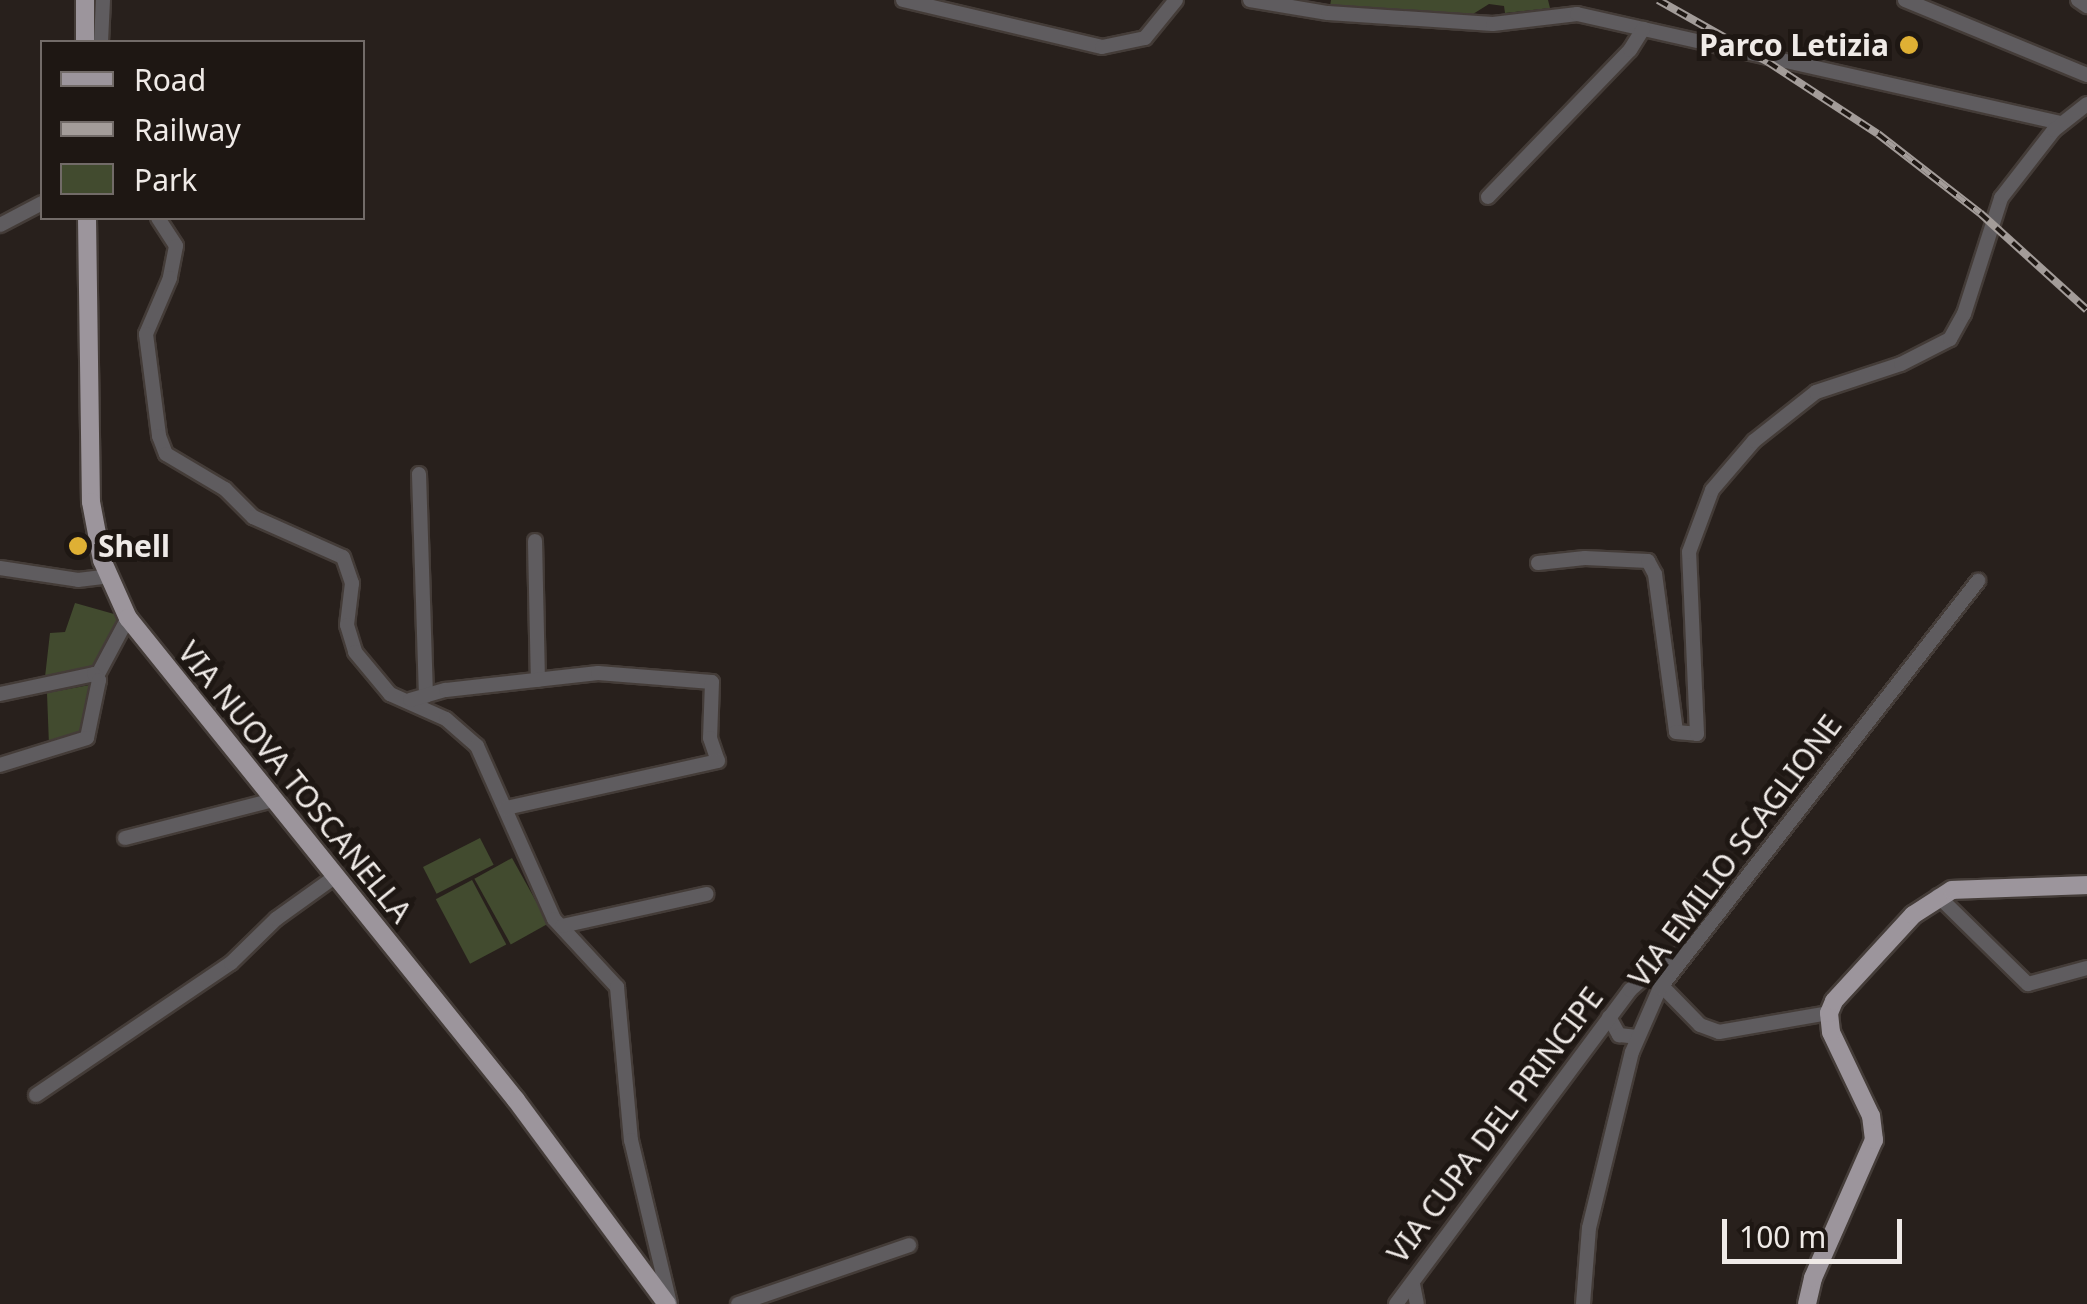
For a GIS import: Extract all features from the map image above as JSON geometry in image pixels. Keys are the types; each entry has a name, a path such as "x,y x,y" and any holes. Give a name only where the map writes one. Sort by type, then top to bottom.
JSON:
{"main road":[{"path":"85,0 85,40"},
{"name":"VIA NUOVA TOSCANELLA","path":"87,220 88,477 96,532 109,576 128,618 516,1100 668,1304"},
{"path":"1807,1304 1813,1278 1874,1140 1871,1116 1835,1046 1829,1014 1842,991 1881,947 1938,896 1966,887 2087,885"}],"street":[{"path":"102,40 103,0"},
{"path":"903,0 1102,47 1144,38 1176,0"},
{"path":"1250,0 1328,13 1493,24 1577,14 2062,123"},
{"path":"1905,0 2087,75"},
{"path":"2078,0 2087,6"},
{"path":"1488,196 1630,50 1643,29"},
{"path":"1538,563 1585,558 1648,561 1655,574 1676,732 1697,734 1689,552 1712,490 1746,449 1816,392 1902,364 1950,339 1964,314 1986,234 2020,168 2062,123 2087,104"},
{"path":"0,225 40,204"},
{"path":"159,220 176,246 170,278 146,334 159,436 166,454 225,490 253,517 343,557 352,583 347,625 355,652 390,694 446,719 477,746 554,918 617,988 631,1140 668,1304"},
{"path":"419,474 426,696"},
{"path":"534,541 538,680"},
{"path":"0,568 66,579 109,576"},
{"name":"VIA EMILIO SCAGLIONE","path":"1584,1304 1589,1228 1637,1037 1660,988 1978,581"},
{"path":"0,764 87,738 92,730 97,676 128,618"},
{"path":"409,701 598,672 712,682 709,727 718,761 506,808"},
{"path":"0,694 97,676"},
{"path":"126,838 274,800"},
{"path":"36,1095 231,963 276,919 336,876"},
{"path":"562,926 706,894"},
{"path":"1938,896 2028,984 2087,968"},
{"name":"VIA CUPA DEL PRINCIPE","path":"1396,1304 1609,1018 1646,974 1690,948"},
{"path":"1646,974 1700,1025 1719,1032 1829,1014"},
{"path":"1609,1018 1619,1036 1637,1037"},
{"path":"738,1304 909,1245"},
{"path":"1413,1284 1417,1304"}],"green space":[{"path":"1331,0 1548,0 1550,8 1505,13 1504,6 1489,4 1473,14 1407,12 1330,6"},
{"path":"75,603 114,614 119,622 96,668 45,677 50,633 65,632"},
{"path":"95,684 87,734 49,745 47,693"},
{"path":"480,838 494,865 437,894 423,867"},
{"path":"512,858 548,924 511,944 474,879"},
{"path":"472,880 506,944 470,964 436,899"}],"railway":[{"path":"1658,0 1768,62 1878,134 1980,213 2087,310"}],"place":[{"name":"Parco Letizia","path":"1909,45"},
{"name":"Shell","path":"78,546"}]}
